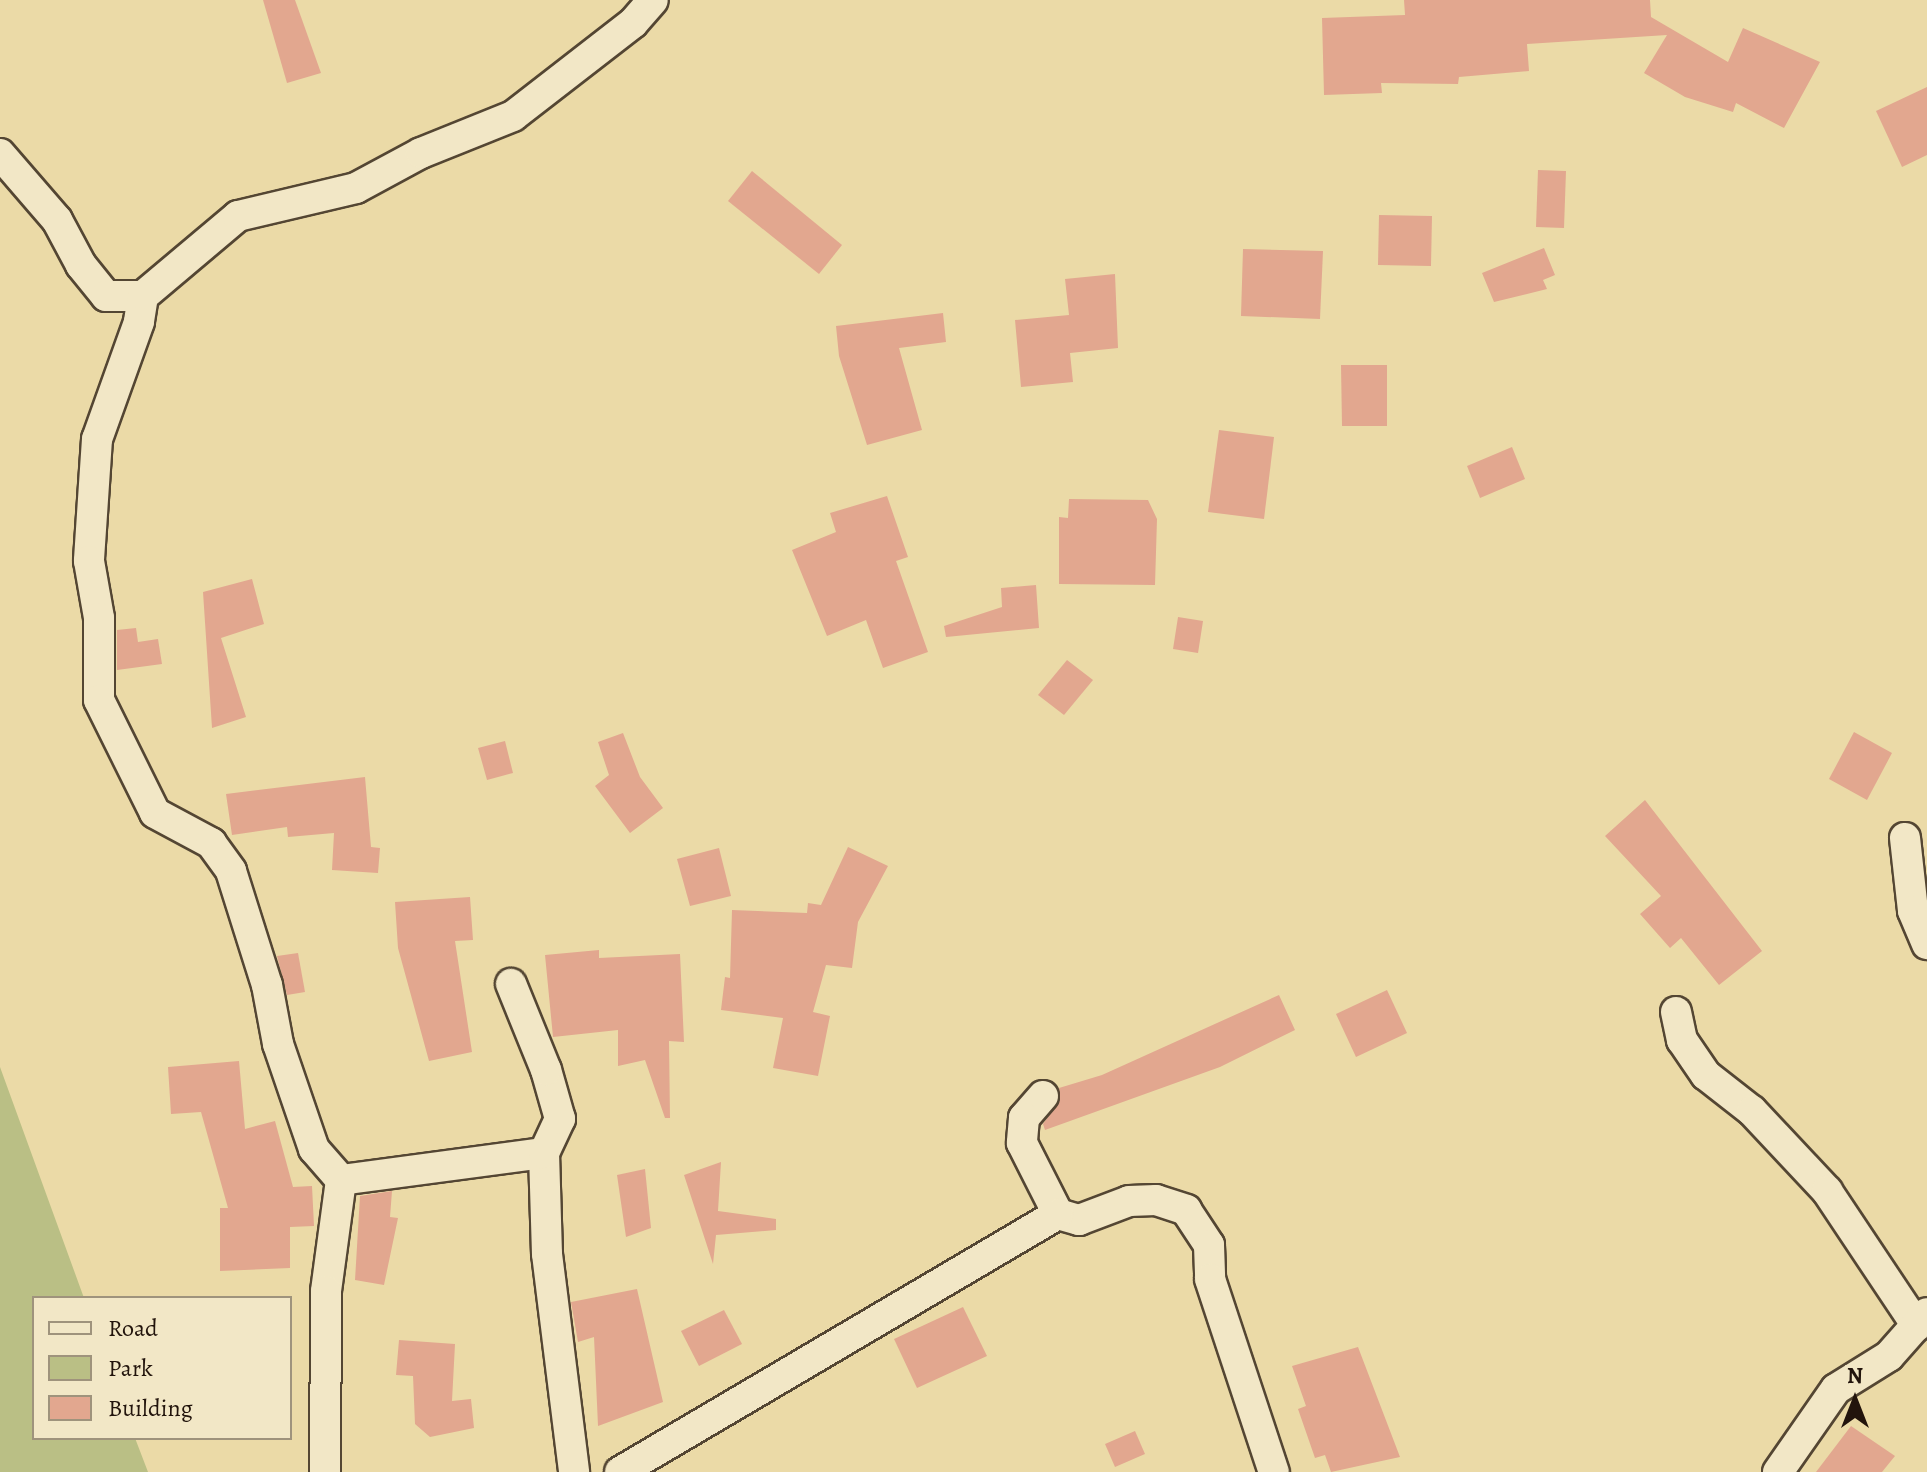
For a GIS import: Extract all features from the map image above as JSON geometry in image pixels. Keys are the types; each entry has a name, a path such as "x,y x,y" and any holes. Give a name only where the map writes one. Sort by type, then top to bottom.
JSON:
{"street":[{"path":"0,154 57,220 81,265 106,296 143,296 238,216 356,188 421,153 513,116 623,31 653,0"},
{"path":"143,296 139,322 97,439 89,561 99,618 99,700 155,813 211,843 231,871 267,985 278,1044 314,1149 341,1180 326,1291 325,1472"},
{"path":"1905,838 1913,911 1927,944"},
{"path":"511,984 546,1070 560,1119 544,1153 547,1254 574,1472"},
{"path":"1676,1012 1682,1040 1706,1075 1752,1111 1827,1191 1922,1319 1889,1356 1836,1389 1778,1472"},
{"path":"1043,1096 1024,1118 1022,1143 1058,1214"},
{"path":"341,1180 544,1153"},
{"path":"620,1472 1058,1214 1079,1220 1129,1201 1156,1200 1186,1210 1209,1245 1210,1279 1274,1472"}],"green space":[{"path":"0,1067 83,1296 32,1296 32,1440 136,1440 148,1472 0,1472"}],"building":[{"path":"263,0 295,0 321,73 287,83"},
{"path":"1404,0 1650,0 1651,17 1728,62 1743,28 1820,62 1784,128 1736,103 1733,112 1685,97 1644,73 1667,35 1527,44 1529,71 1459,77 1458,84 1381,83 1382,93 1324,95 1322,18 1405,15"},
{"path":"1927,87 1927,155 1902,167 1876,111"},
{"path":"1538,170 1566,171 1564,228 1536,227"},
{"path":"752,171 842,245 819,274 728,201"},
{"path":"1379,215 1432,216 1431,266 1378,265"},
{"path":"1544,248 1555,275 1543,280 1547,289 1494,302 1482,273"},
{"path":"1243,249 1323,251 1320,319 1241,316"},
{"path":"1115,274 1118,348 1070,353 1073,382 1021,387 1015,320 1069,315 1065,279"},
{"path":"943,313 946,342 899,348 922,430 867,445 839,356 836,326"},
{"path":"1341,365 1387,365 1387,426 1342,426"},
{"path":"1219,430 1274,437 1264,519 1208,512"},
{"path":"1512,447 1525,479 1480,498 1467,466"},
{"path":"887,496 908,557 896,561 928,652 883,668 866,620 827,636 792,550 836,532 830,513"},
{"path":"1069,499 1148,500 1157,519 1155,585 1059,584 1059,517 1068,518"},
{"path":"252,579 264,624 221,638 246,717 212,728 203,592"},
{"path":"1036,585 1039,628 946,637 944,626 1002,607 1001,588"},
{"path":"1178,617 1203,621 1198,653 1173,649"},
{"path":"136,628 138,642 158,639 162,664 117,670 117,630"},
{"path":"1067,660 1093,680 1064,715 1038,695"},
{"path":"1854,732 1892,753 1867,800 1829,779"},
{"path":"623,733 640,777 663,808 630,833 595,786 609,775 598,742"},
{"path":"505,741 513,773 487,780 478,748"},
{"path":"365,777 371,847 380,848 378,873 332,870 334,833 288,837 287,827 232,835 226,794"},
{"path":"1645,800 1762,951 1719,985 1681,938 1670,948 1640,914 1661,896 1605,836"},
{"path":"848,847 888,866 858,922 852,968 826,965 813,1012 830,1016 818,1076 773,1068 783,1018 721,1010 725,977 730,978 732,910 807,913 808,903 821,905"},
{"path":"719,848 731,896 690,906 677,859"},
{"path":"470,897 473,940 455,941 472,1052 429,1061 398,948 395,902"},
{"path":"599,950 599,958 680,954 684,1042 669,1041 670,1118 665,1118 645,1060 618,1066 618,1030 553,1037 545,955"},
{"path":"298,953 305,992 287,995 277,956"},
{"path":"1387,990 1407,1033 1356,1057 1336,1014"},
{"path":"1279,995 1295,1030 1220,1067 1045,1130 1043,1124 1060,1100 1059,1088 1102,1075"},
{"path":"239,1061 245,1129 275,1121 293,1187 312,1186 314,1226 290,1227 290,1268 220,1271 220,1208 228,1208 201,1112 171,1114 168,1067"},
{"path":"721,1162 718,1211 776,1219 776,1230 716,1235 713,1264 684,1175"},
{"path":"645,1169 651,1228 626,1237 617,1175"},
{"path":"392,1191 390,1217 398,1218 384,1285 355,1280 360,1196"},
{"path":"637,1289 663,1402 598,1426 594,1337 578,1342 571,1302"},
{"path":"963,1307 987,1356 917,1388 894,1339"},
{"path":"724,1310 742,1344 699,1366 681,1331"},
{"path":"399,1340 455,1344 452,1401 471,1399 474,1428 430,1437 415,1424 413,1376 396,1375"},
{"path":"1358,1347 1400,1457 1331,1472 1325,1455 1315,1458 1298,1409 1306,1406 1292,1366"},
{"path":"1851,1426 1895,1456 1882,1472 1816,1472"},
{"path":"1135,1431 1145,1454 1115,1467 1105,1444"}]}
